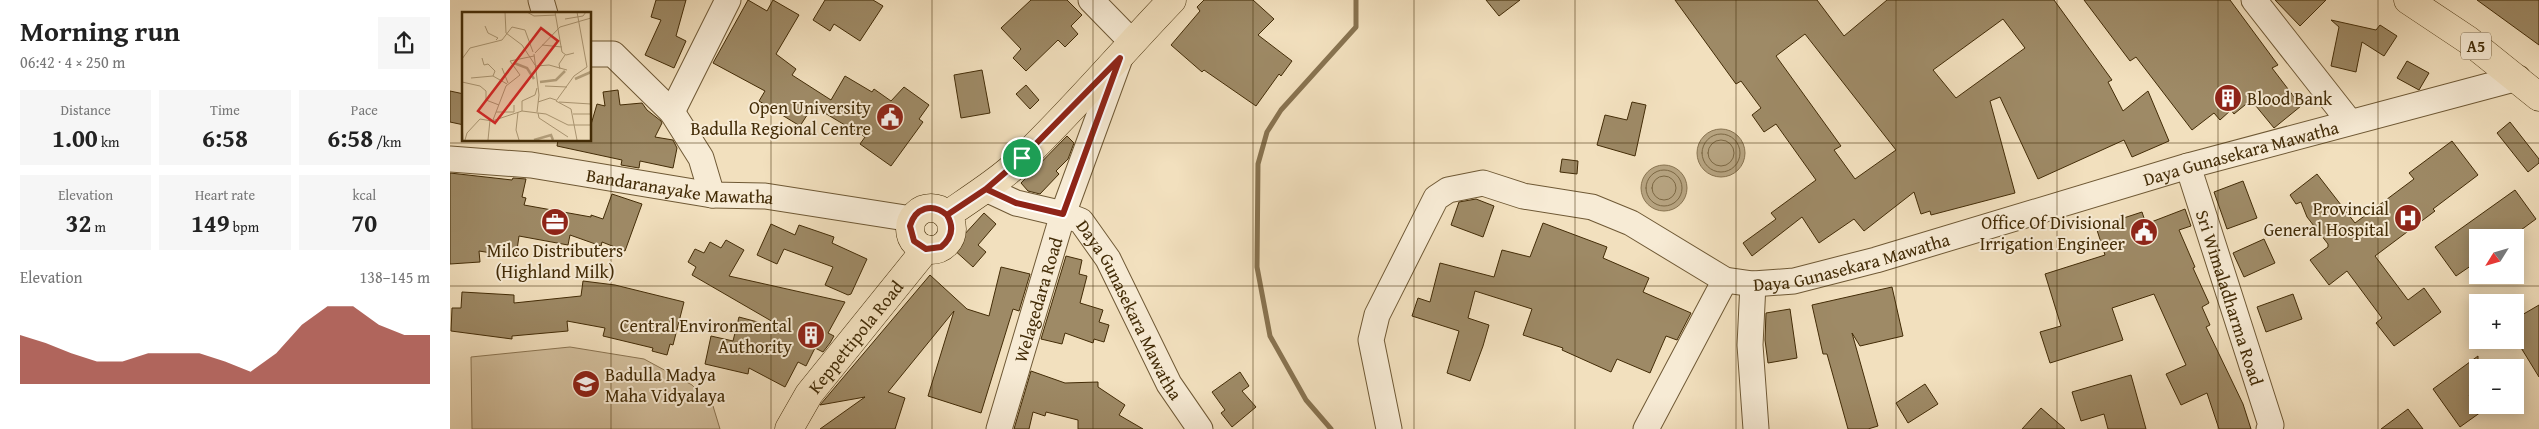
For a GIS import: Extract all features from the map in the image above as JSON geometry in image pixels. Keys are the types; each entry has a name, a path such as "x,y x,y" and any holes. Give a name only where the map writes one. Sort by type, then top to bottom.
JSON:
{"main road":[{"path":"947,215 986,189 1022,158 1172,0"},
{"name":"A5","path":"2408,0 2468,40 2518,78 2539,98"},
{"path":"928,208 935,208 947,215 952,229 947,242 934,250 926,249 914,241 910,234 912,219 916,213 928,208"},
{"name":"Keppettipola Road","path":"789,429 808,394 926,249"}],"street":[{"path":"672,112 728,0"},
{"path":"1091,0 1126,50"},
{"path":"2254,0 2349,121"},
{"name":"Welagedara Road","path":"999,429 1063,214 1126,50"},
{"path":"591,54 613,54 672,112 701,158 712,195"},
{"name":"Daya Gunasekara Mawatha","path":"1389,429 1371,340 1377,315 1436,198 1448,190 1483,183 1524,196 1592,207 1631,223 1725,280 1754,284 1794,280 1876,260 2188,166 2349,121 2518,78"},
{"name":"Bandaranayake Mawatha","path":"450,159 532,166 712,195 765,196 912,219"},
{"name":"Sri Wimaladharma Road","path":"2188,166 2271,424 2269,429"},
{"name":"Daya Gunasekara Mawatha","path":"986,189 1016,203 1063,214 1081,221 1108,259 1169,384 1200,429"},
{"path":"1646,429 1725,280"},
{"path":"1754,284 1750,345 1756,429"}],"shaded area":[{"name":"Badulla Madya Maha Vidyalaya","path":"570,347 644,359 692,385 713,406 720,429 472,429 471,357"}],"water":[{"path":"1716,129 1726,129 1735,133 1741,139 1745,153 1741,167 1735,173 1726,177 1716,177 1707,173 1701,167 1697,158 1697,148 1701,139 1707,133"},
{"path":"1659,165 1669,165 1683,175 1687,188 1683,201 1677,207 1669,211 1659,211 1645,201 1641,193 1641,183 1651,169"}],"building":[{"path":"656,0 686,0 676,36 686,41 674,68 645,55 661,20 651,17"},
{"path":"748,0 767,11 773,0 799,15 776,54 796,69 792,75 831,100 845,76 872,92 874,89 891,101 904,87 929,105 919,119 923,122 891,166 860,144 865,137 813,106 800,126 759,101 765,91 713,63"},
{"path":"825,0 873,0 883,6 860,41 834,24 830,31 813,20"},
{"path":"1031,0 1067,0 1082,15 1071,26 1078,34 1065,47 1058,40 1026,71 1013,58 1021,49 1001,28"},
{"path":"1204,0 1253,0 1274,19 1258,35 1292,61 1281,76 1279,74 1256,106 1204,70 1202,72 1171,45 1200,11 1197,7"},
{"path":"1486,0 1520,0 1499,16"},
{"path":"1675,0 1817,0 1844,36 1887,0 2054,0 2112,80 2108,82 2123,111 2148,91 2169,141 2132,157 2124,140 2038,179 2000,97 1990,101 2015,193 1931,215 1930,211 1921,214 1914,192 1864,231 1854,219 1819,243 1802,217 1752,256 1743,243 1776,219 1771,213 1816,180 1776,124 1764,132 1752,115 1761,108 1741,81 1736,84","holes":["2003,19 2025,48 1956,98 1933,70","1805,34 1896,150 1855,179 1834,150 1841,146 1776,56"]},
{"path":"2084,0 2230,0 2278,65 2272,68 2301,106 2274,128 2251,100 2234,114 2231,110 2220,120 2214,113 2192,130 2136,57 2130,61"},
{"path":"2275,0 2326,0 2300,26"},
{"path":"2477,0 2539,0 2539,45"},
{"path":"2331,20 2376,30 2380,25 2397,36 2384,56 2362,42 2356,72 2331,66 2339,27"},
{"path":"2407,61 2429,73 2419,90 2397,78"},
{"path":"982,70 990,113 961,118 954,75"},
{"path":"1026,85 1039,100 1030,109 1016,94"},
{"path":"618,90 620,105 642,103 647,110 661,121 662,123 655,137 673,140 677,148 673,168 640,161 639,168 621,165 622,160 557,146 558,141 591,141 591,125 597,104 605,106 603,92"},
{"path":"450,91 462,94 462,125 450,122"},
{"path":"1632,102 1646,105 1635,156 1597,145 1605,115 1627,120"},
{"path":"2510,122 2539,159 2539,163 2528,172 2497,133"},
{"path":"1067,136 1074,143 1068,159 1056,171 1059,174 1040,194 1028,191 1021,183"},
{"path":"2452,141 2478,175 2433,209 2435,211 2375,256 2408,300 2424,288 2441,312 2394,346 2376,323 2382,318 2347,271 2329,285 2310,260 2328,247 2328,244 2307,217 2301,202 2296,204 2290,195 2317,174 2355,223 2414,179 2409,173"},
{"path":"1562,159 1578,161 1577,174 1560,172"},
{"path":"450,173 512,180 513,178 526,179 522,197 526,198 524,205 591,217 591,215 603,219 612,194 642,204 625,251 602,242 601,246 570,235 568,245 519,236 516,257 479,251 480,262 450,264"},
{"path":"2243,181 2257,218 2227,229 2214,192"},
{"path":"2515,190 2536,219 2522,229 2469,229 2469,267 2456,276 2435,247"},
{"path":"1476,199 1494,206 1483,237 1451,225 1459,202"},
{"path":"2185,209 2191,226 2179,230 2209,303 2202,307 2210,325 2206,327 2243,404 2251,429 2219,429 2207,393 2181,405 2166,374 2186,365 2154,294 2112,308 2123,340 2050,363 2040,332 2061,326 2045,274 2105,255 2096,227 2142,212 2146,224"},
{"path":"984,213 996,224 978,245 986,252 973,267 952,248"},
{"path":"1543,223 1607,247 1603,258 1649,278 1643,292 1691,313 1677,340 1666,336 1650,373 1617,359 1611,372 1562,350 1563,348 1523,335 1532,309 1475,291 1468,318 1489,325 1483,346 1470,381 1447,373 1459,331 1412,316 1418,298 1430,302 1440,263 1494,277 1502,250 1530,257"},
{"path":"771,224 795,235 799,225 834,237 832,243 867,259 851,294 848,295 825,285 833,267 784,249 777,264 757,255"},
{"path":"2264,239 2275,263 2244,277 2233,253"},
{"path":"726,240 744,250 729,276 845,302 828,333 834,336 830,343 823,352 815,348 806,366 798,362 785,387 749,368 748,374 705,364 711,336 733,341 739,317 780,328 780,326 692,275 696,267 688,262 695,249 704,253 710,242 721,248"},
{"path":"1066,256 1082,260 1079,274 1087,276 1080,303 1103,310 1099,322 1109,325 1104,342 1094,339 1093,343 1065,333 1062,344 1041,339"},
{"path":"1001,267 1030,274 1019,311 1013,309 981,413 928,396 954,311 888,392 905,398 895,429 820,429 865,397 820,405 930,275 967,309 989,316"},
{"path":"583,281 615,285 684,302 673,345 670,344 667,355 652,351 653,348 603,336 605,328 567,321 568,331 512,336 512,339 451,331 452,308 461,308 462,292 514,295 514,303 581,296"},
{"path":"1892,287 1903,336 1860,346 1852,333 1878,426 1868,429 1848,429 1827,354 1823,354 1812,305"},
{"path":"2293,294 2302,319 2266,332 2257,307"},
{"path":"2539,305 2539,377 2522,349 2524,349 2524,314"},
{"path":"1790,309 1797,358 1768,363 1765,340 1766,313"},
{"path":"2469,363 2469,414 2478,414 2460,427 2433,389"},
{"path":"1031,371 1065,383 1098,382 1098,387 1125,405 1119,415 1143,429 1078,429 1078,420 1046,412 1045,416 1033,412 1029,429 1014,429"},
{"path":"1240,372 1249,386 1242,391 1256,407 1232,427 1221,413 1225,410 1212,392"},
{"path":"2131,375 2146,429 2108,429 2104,414 2081,421 2072,392"},
{"path":"1925,384 1938,404 1908,423 1896,403"},
{"path":"2041,408 2065,429 2022,429"},
{"path":"2408,409 2423,429 2381,429"}],"waterway":[{"path":"1331,429 1306,400 1270,336 1257,267 1258,164 1267,132 1281,110 1356,27 1356,0"}],"place":[{"name":"Blood Bank","path":"2228,98"},
{"name":"Open University Badulla Regional Centre","path":"890,117"},
{"name":"Provincial General Hospital","path":"2408,218"},
{"name":"Milco Distributers (Highland Milk)","path":"555,222"},
{"name":"Office Of Divisional Irrigation Engineer","path":"2144,232"},
{"name":"Central Environmental Authority","path":"811,335"},
{"name":"Badulla Madya Maha Vidyalaya","path":"586,384"}],"route":[{"path":"1022,158 986,189 947,215 942,210 935,208 928,208 916,213 910,226 910,234 914,241 926,249 934,250 941,247 947,242 952,229 947,215 986,189 1016,203 1063,214 1120,58 1022,158"}]}
